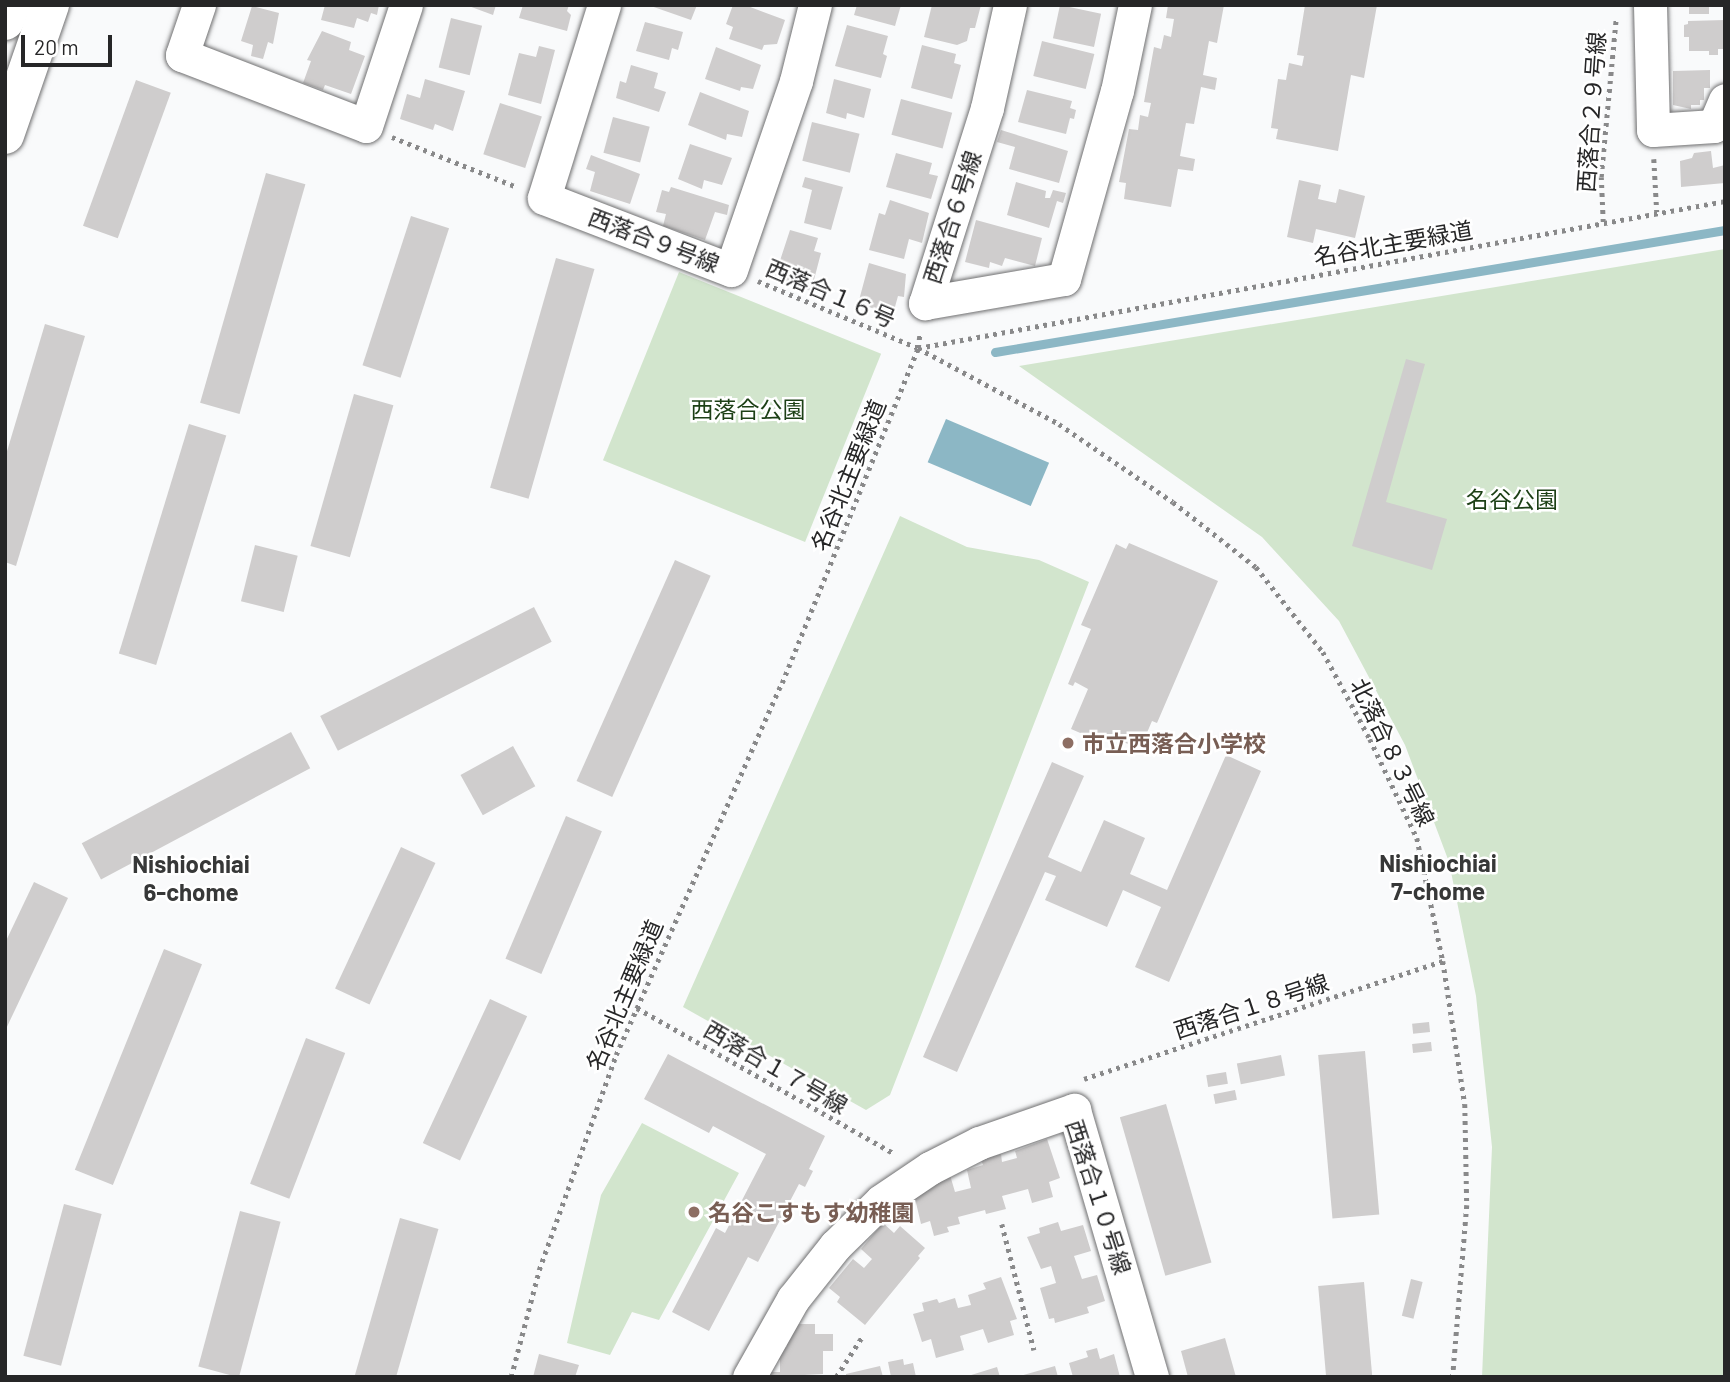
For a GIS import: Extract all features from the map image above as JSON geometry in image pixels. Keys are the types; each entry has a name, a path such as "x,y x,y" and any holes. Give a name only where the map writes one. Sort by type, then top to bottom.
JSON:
{"street":[{"path":"5,21 11,5"},
{"path":"5,135 50,5"},
{"path":"199,5 182,55 366,126 406,5"},
{"path":"544,198 604,5"},
{"name":"西落合９号線","path":"544,198 731,270 796,81 815,5"},
{"name":"西落合６号線","path":"1010,5 986,108 925,303 1064,279 1117,91 1135,5"},
{"path":"1650,5 1653,130 1714,126 1725,100"},
{"name":"西落合１０号線","path":"749,1377 793,1299 835,1246 881,1201 930,1168 979,1143 1074,1110 1152,1377"}],"path":[{"name":"西落合２９号線","path":"1603,222 1601,177 1617,5"},
{"path":"366,126 544,198"},
{"path":"1653,130 1657,212"},
{"name":"名谷北主要緑道","path":"511,1377 539,1270 570,1175 711,835 782,683 918,348 1725,201"},
{"name":"西落合１６号","path":"731,270 918,348"},
{"name":"北落合８３号線","path":"918,348 1059,424 1173,502 1256,567 1323,652 1376,752 1417,838 1443,961 1465,1104 1467,1205 1453,1377"},
{"name":"西落合１８号線","path":"1070,1083 1443,961"},
{"name":"西落合１７号線","path":"637,1008 899,1157"},
{"path":"1002,1224 1034,1350"},
{"path":"836,1377 862,1338"}],"green space":[{"name":"名谷公園","path":"1725,249 1725,1377 1482,1377 1492,1147 1476,996 1449,862 1405,745 1339,621 1262,537 1019,366"},
{"name":"西落合公園","path":"679,272 881,354 805,542 603,460"},
{"path":"900,516 967,547 1039,560 1089,582 890,1095 866,1110 683,1007"},
{"path":"642,1123 739,1173 659,1320 632,1312 610,1355 567,1343 601,1195"}],"water":[{"path":"946,419 1049,463 1031,506 928,462"}],"building":[{"path":"325,5 379,5 377,15 371,13 368,22 357,18 354,28 321,20"},
{"path":"466,5 496,5 493,15"},
{"path":"523,5 569,5 567,11 571,15 567,31 519,18"},
{"path":"648,5 697,5 691,20"},
{"path":"733,5 745,5 785,20 777,44 764,45 762,50 729,39 733,27 726,24"},
{"path":"857,5 901,5 895,26 854,15"},
{"path":"932,5 981,5 975,28 970,28 967,41 957,45 924,37"},
{"path":"1060,5 1101,14 1094,47 1053,38"},
{"path":"1168,5 1224,5 1217,43 1209,41 1203,75 1217,78 1215,90 1201,87 1194,124 1186,123 1180,156 1195,159 1193,171 1178,169 1171,207 1124,199 1126,183 1119,182 1129,129 1138,130 1140,115 1148,117 1151,103 1144,102 1154,47 1161,49 1164,35 1171,37 1174,19 1166,18"},
{"path":"1305,5 1377,5 1364,78 1351,75 1338,151 1276,139 1278,129 1271,128 1278,79 1286,80 1289,63 1302,66 1304,56 1297,55"},
{"path":"1689,5 1709,5 1709,14 1689,14"},
{"path":"252,6 279,13 273,44 268,42 263,59 251,56 253,45 241,41"},
{"path":"451,18 482,26 470,75 439,67"},
{"path":"1725,20 1725,49 1718,49 1718,55 1709,55 1709,51 1689,51 1689,37 1684,37 1684,25 1688,24 1688,21"},
{"path":"645,22 683,32 678,50 672,48 669,60 636,51"},
{"path":"847,25 888,36 883,54 887,56 881,78 835,66"},
{"path":"322,31 351,42 349,50 365,56 351,94 325,85 323,90 303,83 311,61 307,60"},
{"path":"1042,41 1094,54 1086,89 1033,76"},
{"path":"922,45 956,54 954,63 961,65 952,99 911,88"},
{"path":"539,46 555,50 541,104 508,95 519,53 536,57"},
{"path":"716,47 761,65 753,89 741,87 740,91 705,79"},
{"path":"631,65 658,73 654,88 666,92 659,112 616,98 620,81 626,83"},
{"path":"1710,70 1710,88 1704,88 1704,100 1700,100 1700,105 1691,105 1691,109 1673,105 1673,71"},
{"path":"425,79 465,91 453,131 435,124 433,130 400,119 407,94 420,98"},
{"path":"834,79 871,89 864,118 847,113 846,119 826,113"},
{"path":"136,80 171,93 118,238 83,226"},
{"path":"1027,90 1072,101 1070,108 1076,110 1074,119 1070,118 1066,134 1018,122"},
{"path":"700,92 749,111 742,137 727,134 726,140 688,125"},
{"path":"901,99 952,113 943,148 891,135"},
{"path":"500,103 542,117 525,168 483,154"},
{"path":"613,117 650,127 640,163 603,153"},
{"path":"812,122 860,134 850,173 802,161"},
{"path":"1001,130 1068,151 1059,183 1009,169 1015,147 997,142"},
{"path":"690,144 732,158 722,185 704,180 702,189 678,179"},
{"path":"1711,151 1713,168 1725,165 1725,183 1681,187 1680,161 1692,158 1694,153"},
{"path":"896,153 932,163 929,174 938,176 931,199 886,187"},
{"path":"591,155 640,174 630,204 590,191 595,172 586,169"},
{"path":"266,173 305,184 240,414 200,403"},
{"path":"805,177 843,187 831,230 804,223 812,190 802,187"},
{"path":"1299,180 1321,185 1318,199 1336,203 1339,189 1365,196 1355,238 1316,229 1313,243 1287,237"},
{"path":"1016,182 1046,191 1045,198 1050,198 1053,190 1066,193 1063,203 1057,201 1049,228 1007,215"},
{"path":"671,187 729,205 727,215 715,212 705,240 663,226 666,214 656,212 662,190 669,192"},
{"path":"890,200 929,213 922,243 909,239 904,259 869,250 879,213 885,215"},
{"path":"411,216 449,228 401,378 362,365"},
{"path":"976,220 1042,238 1035,266 1005,258 1002,266 990,262 989,268 965,262"},
{"path":"790,230 818,238 814,251 821,253 811,291 774,279"},
{"path":"556,258 594,269 529,499 490,488"},
{"path":"869,263 906,274 904,297 898,296 893,314 858,304"},
{"path":"45,324 85,336 16,566 5,562 5,458"},
{"path":"1406,359 1425,364 1386,502 1447,519 1432,570 1352,546"},
{"path":"354,394 393,405 350,557 310,546"},
{"path":"189,424 226,435 156,665 119,654"},
{"path":"1129,543 1218,581 1157,723 1152,721 1140,749 1102,733 1099,741 1071,729 1088,689 1075,682 1073,686 1068,684 1091,629 1081,625 1116,544 1126,549"},
{"path":"255,545 298,556 284,612 241,601"},
{"path":"675,560 711,576 612,797 577,781"},
{"path":"534,607 552,642 338,751 320,716"},
{"path":"291,732 310,768 101,879 82,843"},
{"path":"513,746 535,786 483,815 461,775"},
{"path":"1226,755 1261,771 1169,982 1135,967 1161,907 1123,890 1107,927 1045,900 1056,876 1045,872 957,1072 923,1057 1052,762 1084,776 1048,857 1081,872 1104,820 1145,838 1130,874 1167,890"},
{"path":"566,816 602,831 541,974 505,959"},
{"path":"401,847 435,863 370,1004 335,988"},
{"path":"34,882 68,898 5,1031 5,943"},
{"path":"164,949 202,964 113,1185 75,1170"},
{"path":"490,999 527,1016 460,1160 423,1143"},
{"path":"1429,1022 1430,1032 1413,1034 1412,1024"},
{"path":"306,1038 345,1053 289,1199 250,1184"},
{"path":"1431,1042 1432,1051 1413,1053 1412,1044"},
{"path":"1365,1051 1379,1214 1332,1218 1318,1055"},
{"path":"668,1054 825,1136 809,1169 813,1171 805,1187 799,1184 758,1262 748,1257 709,1331 672,1312 716,1228 725,1233 766,1154 713,1126 709,1133 644,1099"},
{"path":"1281,1055 1285,1076 1241,1084 1237,1064"},
{"path":"1226,1072 1228,1084 1208,1087 1206,1075"},
{"path":"1235,1090 1237,1100 1215,1104 1213,1094"},
{"path":"1166,1104 1211,1263 1165,1276 1120,1117"},
{"path":"1047,1139 1060,1178 1049,1182 1053,1197 1032,1203 1028,1189 1002,1196 1006,1209 986,1214 985,1210 958,1217 960,1224 947,1227 949,1232 934,1236 930,1221 921,1224 913,1190 950,1175 955,1192 971,1188 967,1170 983,1165 981,1159 1001,1154 1002,1162 1017,1158 1015,1151"},
{"path":"64,1204 102,1214 61,1366 23,1356"},
{"path":"240,1211 281,1222 239,1377 198,1367"},
{"path":"400,1218 438,1229 396,1377 355,1377"},
{"path":"1058,1222 1061,1231 1083,1225 1091,1251 1074,1256 1082,1279 1097,1275 1105,1301 1087,1307 1089,1313 1055,1323 1054,1318 1049,1319 1040,1288 1056,1283 1051,1266 1041,1269 1027,1237 1040,1233 1039,1228"},
{"path":"883,1223 894,1233 900,1226 925,1248 918,1256 920,1258 865,1325 837,1302 840,1297 829,1288 853,1259 864,1268 872,1259 861,1249"},
{"path":"1001,1277 1017,1319 1010,1321 1014,1335 988,1343 983,1329 960,1336 964,1350 936,1358 931,1339 922,1342 913,1314 924,1311 922,1303 937,1299 939,1303 955,1298 958,1308 971,1305 968,1295 986,1289 983,1283"},
{"path":"1411,1279 1423,1282 1413,1319 1402,1316"},
{"path":"1364,1282 1372,1377 1326,1377 1318,1286"},
{"path":"783,1324 815,1324 815,1334 833,1334 833,1351 823,1351 823,1374 767,1377 767,1372 780,1372 780,1360 774,1360 773,1347 787,1347"},
{"path":"1225,1338 1236,1377 1188,1377 1181,1351"},
{"path":"1097,1348 1100,1359 1114,1354 1120,1377 1073,1377 1069,1363 1088,1357 1086,1351"},
{"path":"539,1354 579,1365 575,1377 533,1377"},
{"path":"903,1359 904,1365 913,1363 916,1377 891,1377 888,1362"},
{"path":"880,1366 883,1377 846,1377 846,1374"},
{"path":"1055,1366 1058,1377 1020,1377 1020,1376"},
{"path":"997,1367 1000,1377 968,1377 968,1376"}],"waterway":[{"path":"995,352 1725,230"}],"place":[{"name":"市立西落合小学校","path":"1068,743"},
{"name":"名谷こすもす幼稚園","path":"694,1212"}],"district":[{"name":"Nishiochiai 7-chome","path":"1438,877"},
{"name":"Nishiochiai 6-chome","path":"191,878"}]}
